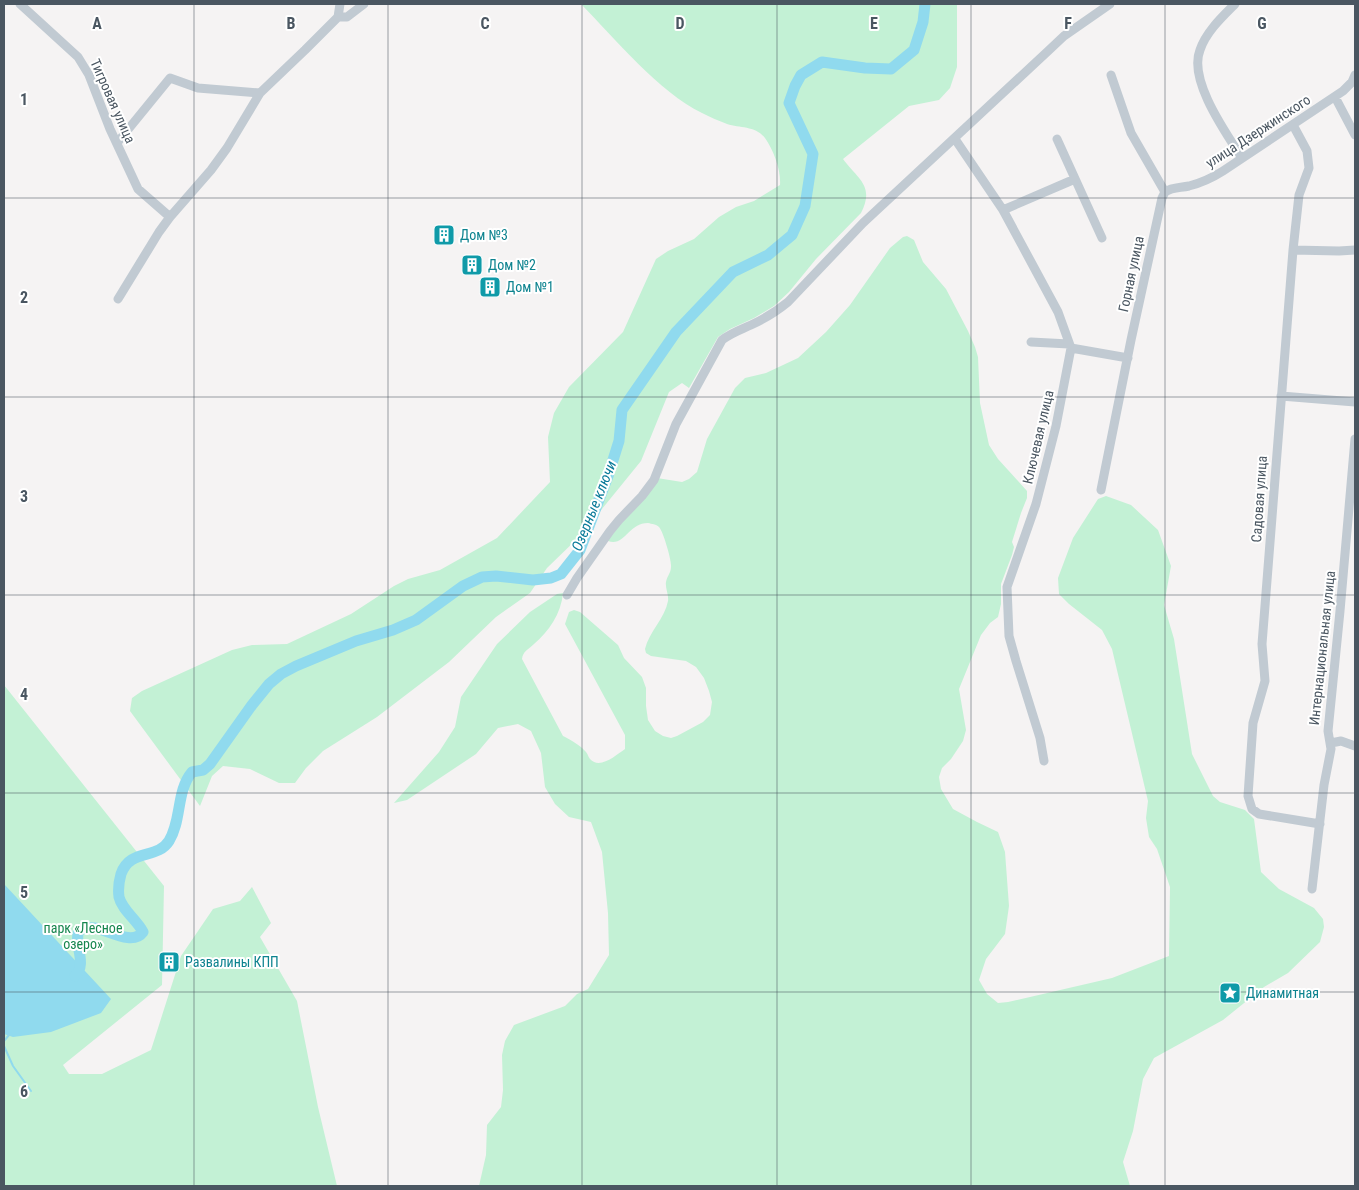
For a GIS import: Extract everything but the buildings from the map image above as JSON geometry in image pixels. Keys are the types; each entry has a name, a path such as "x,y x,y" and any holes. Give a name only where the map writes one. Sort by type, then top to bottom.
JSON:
{"street":[{"name":"Тигровая улица","path":"20,4 78,58 89,75 116,143 138,189 170,217"},
{"path":"118,299 154,239 227,148 260,93 306,50 338,16 340,4"},
{"path":"338,16 347,17 364,4"},
{"path":"567,595 618,520 642,496 654,480 676,424 722,340 730,334 776,312 788,302 864,223 1064,36 1110,4"},
{"path":"1235,4 1217,22 1204,40 1198,52 1198,67 1202,89 1242,158"},
{"path":"1111,75 1131,133 1165,192"},
{"name":"улица Дзержинского","path":"1165,192 1170,189 1209,180 1335,97 1348,87 1355,75"},
{"path":"116,143 170,78 198,88 260,93"},
{"path":"1335,97 1355,135"},
{"name":"Садовая улица","path":"1293,125 1307,151 1309,168 1299,195 1293,250 1262,644 1265,681 1253,723 1248,796 1252,809 1259,814 1320,824"},
{"name":"Ключевая улица","path":"955,139 1003,210 1058,312 1070,346 1056,426 1036,504 1007,587 1009,636 1040,738 1044,761"},
{"path":"1057,139 1102,238"},
{"path":"1003,210 1075,179"},
{"name":"Горная улица","path":"1101,490 1153,233 1165,192"},
{"path":"1293,250 1355,250"},
{"path":"1031,342 1070,346 1128,358"},
{"path":"1281,396 1355,402"},
{"name":"Интернациональная улица","path":"1312,889 1331,743 1328,731 1355,439"},
{"path":"1331,743 1341,741 1355,746"}],"green space":[{"path":"581,4 957,4 957,67 950,88 939,100 909,106 843,159 863,183 865,189 865,204 861,213 774,306 718,337 689,388 682,383 669,392 641,461 580,536 547,568 530,593 496,617 449,662 377,717 323,751 306,768 295,783 279,783 250,769 223,766 212,776 200,806 130,711 132,698 142,691 232,650 252,645 287,644 351,614 394,586 408,579 440,570 497,538 550,482 548,437 554,413 569,387 623,332 656,259 694,239 719,217 736,207 754,201 780,185 774,155 761,134 752,129 721,122 686,104 638,64"},
{"path":"907,236 914,240 923,262 946,289 975,347 978,357 980,403 989,445 998,459 1027,491 1027,498 1012,542 1014,547 1012,555 1001,584 1001,604 998,617 990,623 981,635 959,689 966,730 963,741 951,759 942,768 939,777 941,789 953,809 998,832 1005,852 1009,906 1005,934 986,959 979,980 987,994 998,1003 1008,1002 1112,978 1169,956 1170,887 1157,849 1149,837 1146,818 1148,801 1112,649 1102,630 1059,594 1058,578 1073,538 1098,499 1106,496 1131,505 1158,530 1171,566 1164,605 1174,639 1192,754 1213,796 1220,802 1245,810 1254,819 1261,872 1279,889 1314,908 1323,919 1324,927 1320,942 1288,973 1264,987 1223,1020 1154,1058 1143,1079 1133,1131 1123,1162 1130,1186 479,1186 486,1155 487,1125 501,1107 503,1090 502,1055 505,1041 514,1025 565,1006 577,994 588,989 609,955 608,913 602,852 591,822 569,817 555,804 545,787 541,753 531,731 518,724 498,728 476,754 407,800 394,803 439,752 455,727 461,697 497,644 530,612 557,594 563,593 557,615 545,634 525,652 522,659 563,736 581,747 590,759 598,763 617,755 625,749 625,735 565,624 569,612 574,610 580,612 618,645 624,658 642,677 646,688 648,720 655,731 671,738 703,722 710,715 712,702 709,691 704,678 696,667 686,661 651,656 646,653 647,643 664,613 668,601 666,582 671,564 661,530 657,525 648,523 636,527 619,541 608,541 609,537 657,478 682,482 697,472 707,439 735,388 745,378 766,373 798,358 826,332 850,305 890,248"},
{"name":"парк «Лесное озеро»","path":"4,685 164,886 162,985 63,1065 69,1074 102,1074 151,1050 181,956 213,909 240,901 252,887 271,923 260,937 297,1001 318,1107 337,1186 4,1186"}],"water":[{"path":"4,884 111,999 101,1013 51,1032 13,1037 4,1034"}],"waterway":[{"name":"Озерные ключи","path":"75,976 79,971 80,965 79,930 95,928 133,938 143,932 123,906 119,897 121,874 125,866 137,857 158,851 169,841 176,824 183,788 192,772 203,770 210,764 252,705 269,684 281,674 356,641 393,630 416,620 463,586 482,577 496,576 533,580 551,578 561,574 580,550 608,476 619,441 622,410 676,332 733,272 768,255 792,235 805,206 813,154 789,103 801,75 822,62 865,68 891,69 914,50 923,22 925,4"},
{"path":"4,1041 9,1035"},
{"path":"4,1046 13,1066 31,1091"}],"place":[{"name":"Дом №3","path":"444,235"},
{"name":"Дом №2","path":"472,265"},
{"name":"Дом №1","path":"490,287"},
{"name":"Развалины КПП","path":"169,962"},
{"name":"Динамитная","path":"1230,993"}]}
